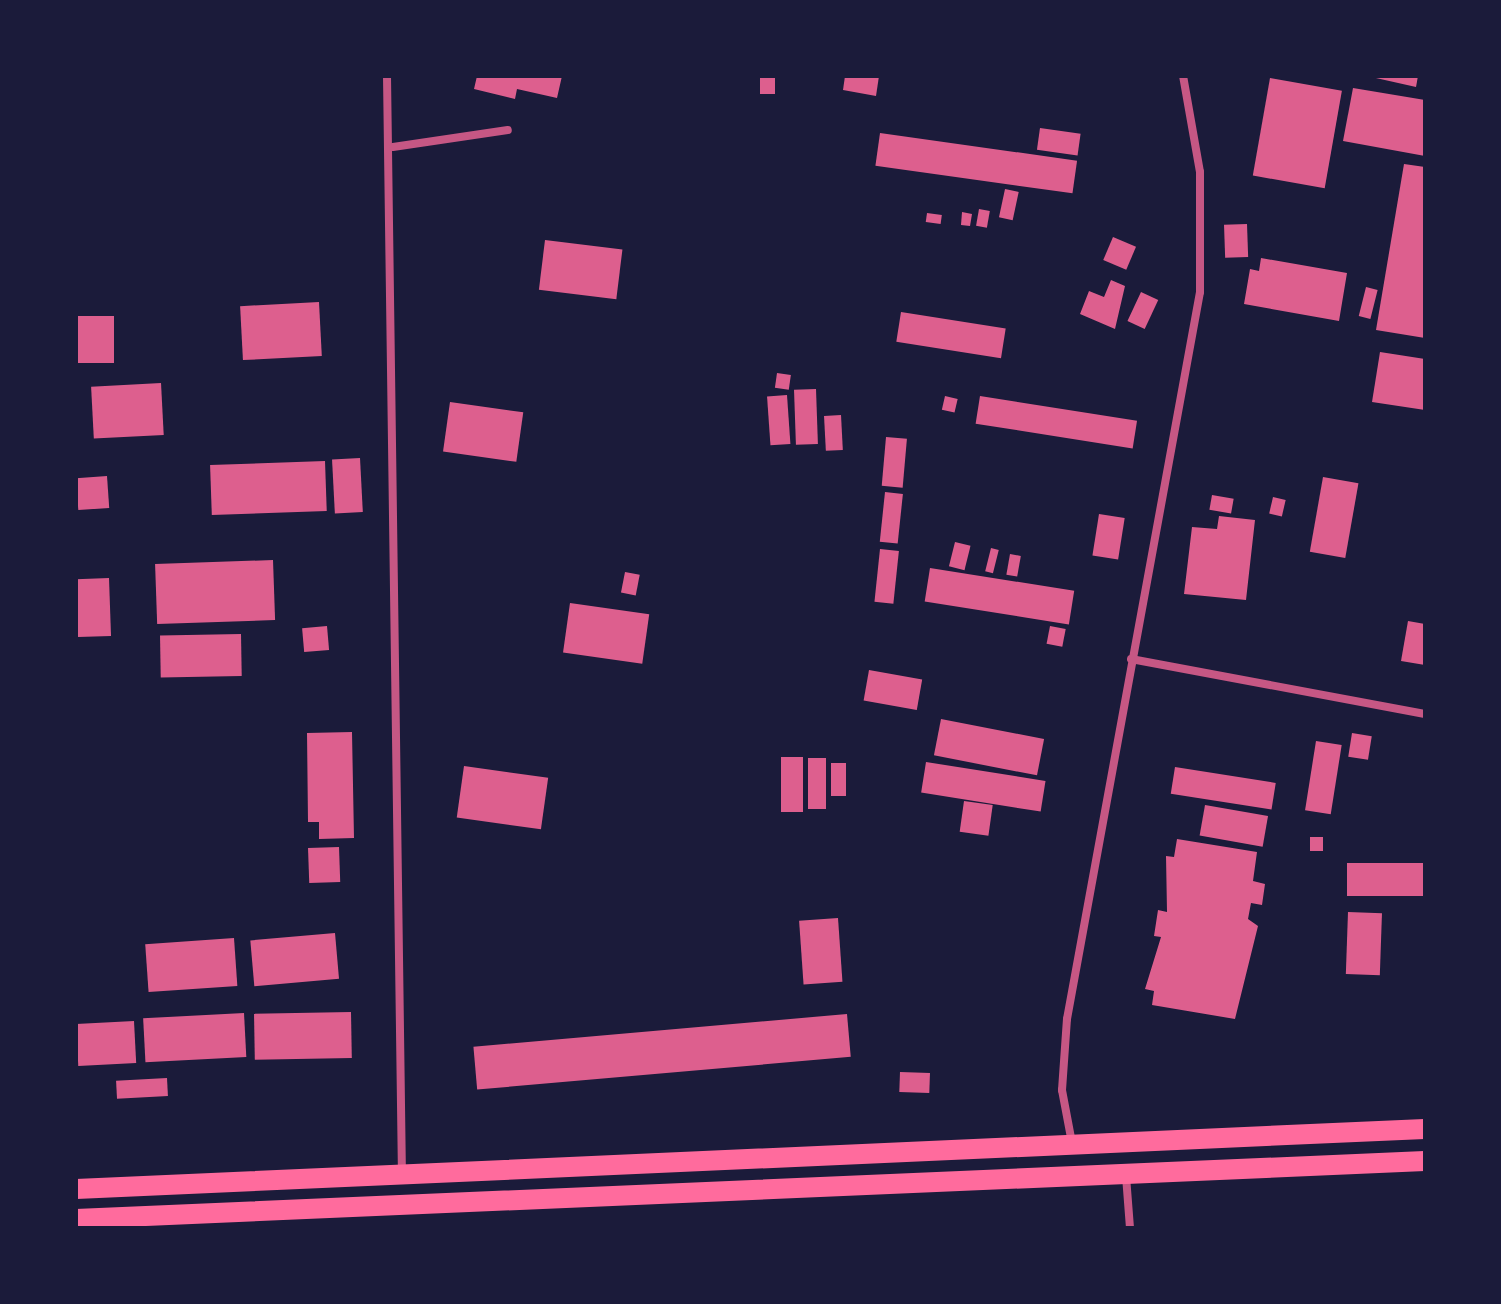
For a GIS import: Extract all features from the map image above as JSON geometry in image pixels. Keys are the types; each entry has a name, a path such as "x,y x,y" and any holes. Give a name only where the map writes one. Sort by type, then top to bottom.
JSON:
{"highway":[{"path":"76,1189 1425,1129"},
{"path":"76,1219 1425,1161"}],"street":[{"path":"387,76 393,147 402,1174"},
{"path":"1073,1147 1062,1090 1067,1019 1200,292 1200,172 1183,76"},
{"path":"393,147 508,130"},
{"path":"1131,659 1425,714"},
{"path":"1126,1175 1130,1228"}],"building":[{"path":"477,76 562,76 557,98 517,89 515,99 474,89"},
{"path":"760,76 775,76 775,94 760,94"},
{"path":"845,76 879,76 876,96 843,90"},
{"path":"1367,76 1418,76 1416,87"},
{"path":"1270,78 1342,91 1325,188 1253,175"},
{"path":"1353,88 1425,100 1425,156 1343,141"},
{"path":"1040,128 1081,134 1078,155 1037,150"},
{"path":"880,133 1077,161 1072,193 875,166"},
{"path":"1404,164 1425,167 1425,338 1376,330"},
{"path":"1005,189 1019,192 1013,220 999,217"},
{"path":"979,209 990,211 987,228 976,226"},
{"path":"962,212 972,214 970,226 961,225"},
{"path":"927,213 942,215 941,224 926,222"},
{"path":"1247,224 1248,257 1225,258 1224,225"},
{"path":"1113,237 1136,247 1126,270 1103,260"},
{"path":"545,240 622,250 616,299 539,290"},
{"path":"1261,258 1347,273 1339,321 1244,304 1250,269 1259,271"},
{"path":"1111,280 1125,286 1115,329 1080,314 1089,291 1104,297"},
{"path":"1366,287 1378,290 1370,319 1359,316"},
{"path":"1141,292 1158,300 1145,329 1127,321"},
{"path":"319,302 322,356 243,360 240,306"},
{"path":"901,312 1006,329 1001,358 896,342"},
{"path":"76,316 114,316 114,363 76,363"},
{"path":"1380,352 1425,359 1425,410 1372,402"},
{"path":"777,373 791,375 789,390 775,388"},
{"path":"161,383 164,435 94,439 91,387"},
{"path":"816,389 818,444 796,445 794,390"},
{"path":"787,395 790,444 770,445 767,396"},
{"path":"945,396 958,399 955,413 942,410"},
{"path":"980,396 1137,421 1133,449 976,424"},
{"path":"450,402 523,412 516,462 443,452"},
{"path":"841,415 843,450 826,451 824,416"},
{"path":"886,437 907,439 903,488 882,486"},
{"path":"360,458 363,512 335,513 332,459"},
{"path":"325,461 327,511 212,515 210,465"},
{"path":"107,476 109,508 78,510 76,478"},
{"path":"1323,477 1358,483 1345,558 1310,552"},
{"path":"885,492 903,494 898,544 880,542"},
{"path":"1212,495 1234,499 1231,514 1209,510"},
{"path":"1273,497 1286,500 1282,516 1269,514"},
{"path":"1099,514 1125,518 1118,560 1092,555"},
{"path":"1219,516 1255,520 1246,600 1184,594 1192,527 1217,529"},
{"path":"955,542 971,546 964,570 949,566"},
{"path":"991,548 999,550 993,573 985,571"},
{"path":"880,549 899,551 893,604 874,602"},
{"path":"1010,554 1021,556 1017,577 1006,575"},
{"path":"273,560 275,620 157,624 155,564"},
{"path":"930,568 1074,591 1069,624 925,602"},
{"path":"625,572 640,575 636,595 621,593"},
{"path":"109,578 111,636 78,637 76,579"},
{"path":"570,603 649,614 642,664 563,653"},
{"path":"1408,621 1425,624 1425,665 1401,661"},
{"path":"327,626 329,650 304,652 302,628"},
{"path":"1050,626 1066,629 1062,647 1047,644"},
{"path":"241,634 242,676 161,677 160,635"},
{"path":"869,670 922,679 917,710 864,701"},
{"path":"941,719 1044,739 1037,775 934,755"},
{"path":"352,732 354,838 319,839 319,822 308,822 307,733"},
{"path":"1352,733 1372,736 1368,760 1348,757"},
{"path":"1316,741 1342,745 1331,814 1305,810"},
{"path":"781,757 803,757 803,812 781,812"},
{"path":"808,758 826,758 826,809 808,809"},
{"path":"926,762 1046,781 1041,812 921,793"},
{"path":"831,763 846,763 846,796 831,796"},
{"path":"464,766 548,778 541,829 457,817"},
{"path":"1175,767 1276,783 1272,810 1171,794"},
{"path":"964,801 993,805 988,836 960,832"},
{"path":"1205,805 1268,816 1263,847 1200,836"},
{"path":"1310,837 1323,837 1323,851 1310,851"},
{"path":"1177,839 1257,852 1253,881 1265,884 1262,905 1251,903 1248,919 1258,926 1235,1019 1152,1005 1154,991 1145,989 1161,937 1154,936 1158,910 1167,912 1166,856 1174,857"},
{"path":"339,847 340,882 309,883 308,848"},
{"path":"1347,863 1425,863 1425,896 1347,896"},
{"path":"1348,912 1382,913 1380,975 1346,974"},
{"path":"838,918 842,982 804,985 799,921"},
{"path":"335,933 339,979 254,986 250,940"},
{"path":"234,938 237,986 149,992 145,944"},
{"path":"351,1012 352,1058 255,1060 254,1014"},
{"path":"244,1013 246,1057 145,1062 143,1018"},
{"path":"847,1014 851,1057 477,1090 473,1047"},
{"path":"134,1021 136,1063 78,1066 76,1024"},
{"path":"900,1072 930,1073 929,1093 899,1092"},
{"path":"167,1078 168,1096 117,1099 116,1081"}]}
